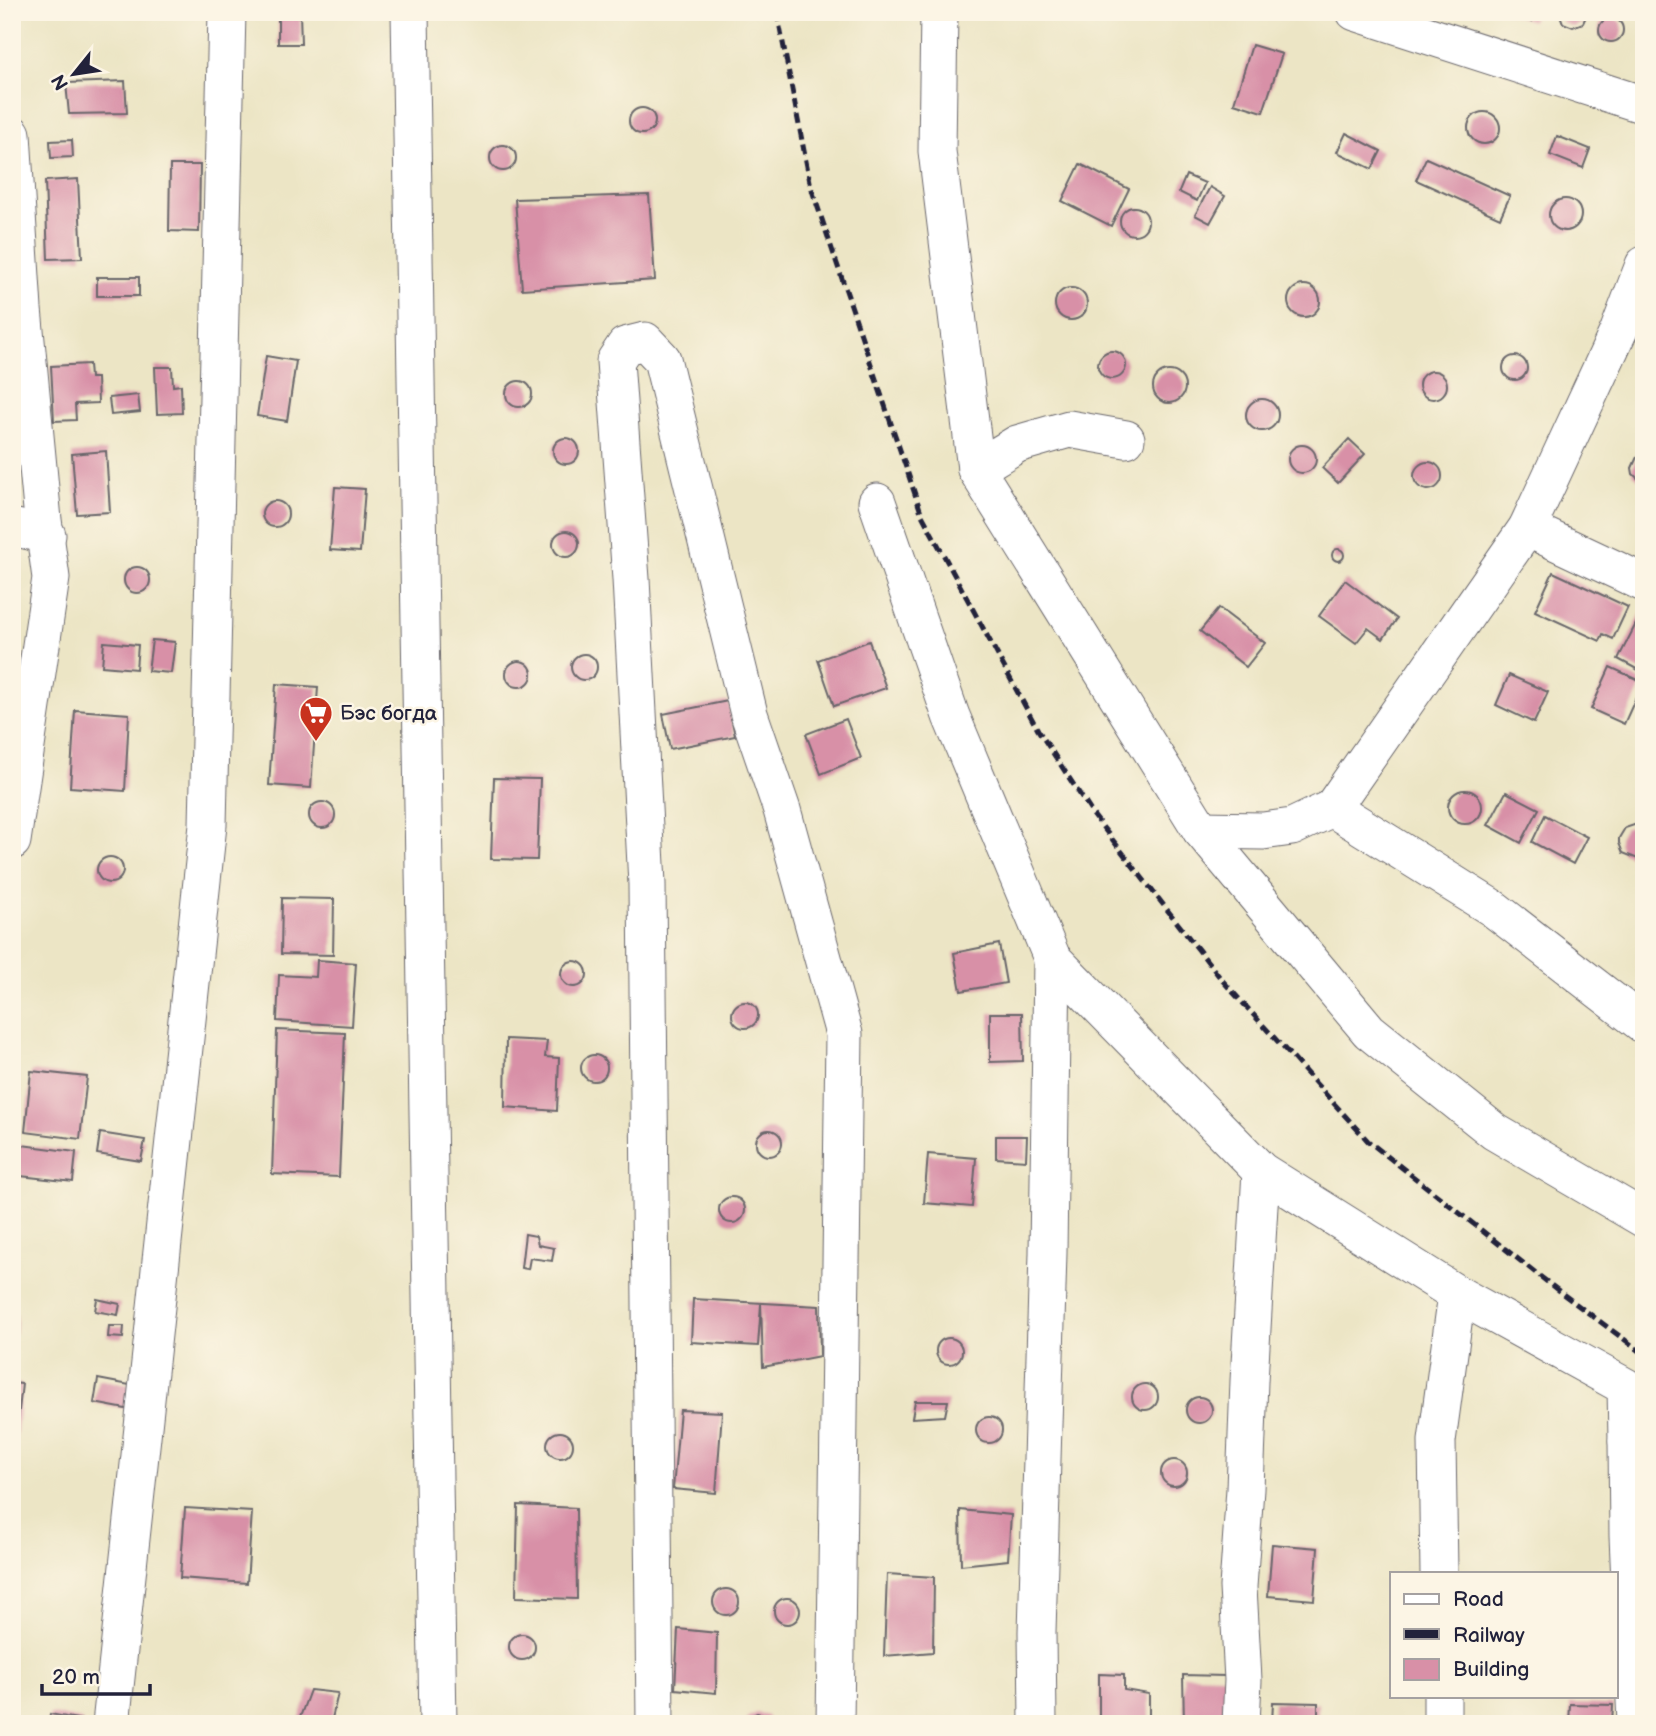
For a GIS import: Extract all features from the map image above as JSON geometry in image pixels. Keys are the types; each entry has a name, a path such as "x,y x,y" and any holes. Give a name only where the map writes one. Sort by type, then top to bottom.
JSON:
{"street":[{"path":"111,1724 208,825 227,12"},
{"path":"410,12 439,1724"},
{"path":"939,12 937,151 976,469 1201,830 1369,1031 1494,1132 1644,1219"},
{"path":"1355,12 1644,105"},
{"path":"12,134 18,308 43,520 29,531 51,578 12,841"},
{"path":"1201,830 1264,831 1292,827 1332,808 1527,528 1631,335 1644,265"},
{"path":"655,1724 647,884 631,579 615,361 625,346 645,341 662,359 749,714 782,810 844,1034 835,1724"},
{"path":"976,469 1017,444 1069,429 1126,439"},
{"path":"877,502 951,716 1052,958 1261,1171 1457,1294 1626,1387 1635,1444 1628,1536 1636,1724"},
{"path":"1527,528 1644,583"},
{"path":"1332,808 1494,909 1644,1025"},
{"path":"1038,1724 1037,1632 1048,1253 1052,958"},
{"path":"1241,1724 1243,1680 1238,1587 1261,1171"},
{"path":"1439,1572 1437,1441 1457,1294"},
{"path":"1442,1698 1442,1724"}],"building":[{"path":"278,12 300,12 301,44 278,44"},
{"path":"1503,12 1535,12 1532,21"},
{"path":"1559,12 1588,12 1583,23 1573,27 1563,23"},
{"path":"1611,18 1619,22 1623,30 1619,38 1611,42 1603,38 1599,30 1603,22"},
{"path":"1252,45 1282,54 1263,112 1234,103"},
{"path":"125,81 127,113 69,114 66,83"},
{"path":"642,108 651,112 655,121 651,130 642,134 633,130 629,121 633,112"},
{"path":"1484,112 1495,117 1500,128 1495,139 1484,144 1473,139 1468,128 1473,117"},
{"path":"1346,133 1381,151 1372,169 1337,152"},
{"path":"1557,136 1590,149 1583,168 1550,155"},
{"path":"72,140 73,157 51,158 50,141"},
{"path":"503,145 512,149 516,158 512,167 503,171 494,167 490,158 494,149"},
{"path":"1426,158 1510,196 1500,218 1416,180"},
{"path":"1080,164 1129,189 1111,226 1062,201"},
{"path":"170,165 200,165 199,232 169,231"},
{"path":"1186,175 1205,183 1197,201 1179,192"},
{"path":"78,179 82,258 48,259 45,181"},
{"path":"1210,187 1225,196 1210,223 1195,215"},
{"path":"649,195 655,280 522,289 515,199"},
{"path":"1565,199 1576,204 1581,215 1576,226 1565,231 1554,226 1549,215 1554,204"},
{"path":"1134,207 1144,211 1148,221 1144,231 1134,235 1124,231 1120,221 1124,211"},
{"path":"97,277 139,277 139,296 97,296"},
{"path":"1304,285 1315,290 1320,301 1315,312 1304,317 1293,312 1288,301 1293,290"},
{"path":"1071,288 1082,293 1087,304 1082,315 1071,320 1060,315 1055,304 1060,293"},
{"path":"1112,351 1122,355 1126,365 1122,375 1112,379 1102,375 1098,365 1102,355"},
{"path":"266,356 296,361 287,421 257,416"},
{"path":"1515,356 1523,360 1527,368 1523,376 1515,380 1507,376 1503,368 1507,360"},
{"path":"89,364 90,378 97,378 98,403 75,404 76,420 54,421 51,366"},
{"path":"155,367 172,367 173,386 181,385 182,413 157,414"},
{"path":"1169,371 1180,376 1185,387 1180,398 1169,403 1158,398 1153,387 1158,376"},
{"path":"1433,371 1443,375 1447,385 1443,395 1433,399 1423,395 1419,385 1423,375"},
{"path":"519,381 528,385 532,394 528,403 519,407 510,403 506,394 510,385"},
{"path":"138,395 140,412 111,415 109,398"},
{"path":"1262,399 1274,403 1278,415 1274,427 1262,431 1250,427 1246,415 1250,403"},
{"path":"566,438 575,442 579,451 575,460 566,464 557,460 553,451 557,442"},
{"path":"1349,439 1365,454 1338,483 1322,468"},
{"path":"1302,445 1312,449 1316,459 1312,469 1302,473 1292,469 1288,459 1292,449"},
{"path":"106,451 110,512 77,514 72,454"},
{"path":"1644,452 1644,484 1633,474 1632,468 1637,457"},
{"path":"1428,462 1438,466 1442,476 1438,486 1428,490 1418,486 1414,476 1418,466"},
{"path":"335,487 365,489 360,552 330,550"},
{"path":"275,501 284,505 288,514 284,523 275,527 266,523 262,514 266,505"},
{"path":"566,531 575,535 579,544 575,553 566,557 557,553 553,544 557,535"},
{"path":"1333,550 1343,550 1343,560 1333,560"},
{"path":"137,567 146,571 150,580 146,589 137,593 128,589 124,580 128,571"},
{"path":"1553,572 1628,607 1613,639 1603,634 1600,641 1535,611"},
{"path":"1345,580 1397,619 1383,639 1368,628 1356,643 1319,616"},
{"path":"1219,608 1265,643 1246,667 1200,631"},
{"path":"1641,614 1644,615 1644,673 1618,659"},
{"path":"152,640 175,642 171,673 148,671"},
{"path":"869,641 886,688 834,706 818,660"},
{"path":"104,642 138,645 136,669 102,666"},
{"path":"584,654 593,658 597,667 593,676 584,680 575,676 571,667 575,658"},
{"path":"519,661 528,665 532,674 528,683 519,687 510,683 506,674 510,665"},
{"path":"1610,667 1643,682 1624,724 1591,709"},
{"path":"1509,675 1548,692 1534,723 1496,705"},
{"path":"276,684 318,687 311,788 269,785"},
{"path":"728,701 735,736 670,749 663,714"},
{"path":"75,710 129,714 125,791 70,787"},
{"path":"846,719 861,758 821,774 806,734"},
{"path":"494,778 540,779 537,860 491,859"},
{"path":"1465,790 1477,795 1482,807 1477,819 1465,824 1453,819 1448,807 1453,795"},
{"path":"1506,792 1539,809 1521,843 1488,825"},
{"path":"322,802 331,806 335,815 331,824 322,828 313,824 309,815 313,806"},
{"path":"1545,815 1587,837 1573,864 1532,842"},
{"path":"1637,824 1644,826 1644,858 1638,859 1623,853 1619,843 1625,828"},
{"path":"110,857 119,861 123,870 119,879 110,883 101,879 97,870 101,861"},
{"path":"282,898 334,899 333,955 281,954"},
{"path":"999,944 1006,983 961,991 954,953"},
{"path":"317,960 356,963 352,1026 277,1021 279,975 316,977"},
{"path":"574,961 583,965 587,974 583,983 574,987 565,983 561,974 565,965"},
{"path":"745,1002 754,1006 758,1015 754,1024 745,1028 736,1024 732,1015 736,1006"},
{"path":"990,1013 1022,1013 1023,1061 990,1062"},
{"path":"277,1030 345,1033 339,1177 272,1174"},
{"path":"506,1039 547,1041 545,1057 559,1058 557,1111 505,1107"},
{"path":"594,1055 603,1059 607,1068 603,1077 594,1081 585,1077 581,1068 585,1059"},
{"path":"31,1071 87,1077 80,1139 25,1132"},
{"path":"769,1130 778,1134 782,1143 778,1152 769,1156 760,1152 756,1143 760,1134"},
{"path":"100,1133 145,1140 141,1161 97,1154"},
{"path":"996,1136 1027,1136 1026,1160 996,1158"},
{"path":"14,1144 76,1152 73,1182 12,1175"},
{"path":"928,1154 976,1158 972,1207 924,1203"},
{"path":"732,1197 741,1201 745,1210 741,1219 732,1223 723,1219 719,1210 723,1201"},
{"path":"525,1234 536,1236 538,1245 554,1248 552,1261 530,1258 528,1269 521,1268"},
{"path":"97,1299 120,1304 118,1315 95,1311"},
{"path":"693,1299 819,1306 820,1356 763,1367 761,1304 758,1346 691,1342"},
{"path":"12,1315 17,1315 16,1334 12,1334"},
{"path":"109,1326 124,1326 123,1338 108,1337"},
{"path":"949,1338 958,1342 962,1351 958,1360 949,1364 940,1360 936,1351 940,1342"},
{"path":"98,1379 135,1386 131,1410 94,1403"},
{"path":"12,1383 22,1384 15,1446 12,1445"},
{"path":"1145,1384 1154,1388 1158,1397 1154,1406 1145,1410 1136,1406 1132,1397 1136,1388"},
{"path":"1199,1397 1208,1401 1212,1410 1208,1419 1199,1423 1190,1419 1186,1410 1190,1401"},
{"path":"915,1401 948,1401 945,1416 912,1418"},
{"path":"680,1410 722,1412 716,1493 673,1489"},
{"path":"989,1417 999,1420 1002,1430 999,1440 989,1443 979,1440 976,1430 979,1420"},
{"path":"560,1432 569,1436 573,1445 569,1454 560,1458 551,1454 547,1445 551,1436"},
{"path":"1174,1460 1183,1464 1187,1473 1183,1482 1174,1486 1165,1482 1161,1473 1165,1464"},
{"path":"518,1505 576,1508 577,1599 516,1597"},
{"path":"185,1508 252,1512 247,1583 180,1578"},
{"path":"960,1510 1011,1515 1008,1560 961,1565"},
{"path":"1272,1544 1318,1548 1314,1600 1268,1596"},
{"path":"887,1574 934,1577 933,1652 884,1656"},
{"path":"726,1589 735,1593 739,1602 735,1611 726,1615 717,1611 713,1602 717,1593"},
{"path":"787,1598 796,1602 800,1611 796,1620 787,1624 778,1620 774,1611 778,1602"},
{"path":"678,1629 717,1633 716,1693 675,1689"},
{"path":"522,1634 531,1638 535,1647 531,1656 522,1660 513,1656 509,1647 513,1638"},
{"path":"1099,1674 1124,1675 1124,1690 1149,1694 1149,1724 1099,1724"},
{"path":"1183,1675 1225,1676 1226,1724 1184,1724"},
{"path":"310,1690 338,1693 331,1723 299,1720"},
{"path":"1273,1702 1318,1703 1318,1724 1272,1724"},
{"path":"1570,1704 1613,1705 1612,1724 1569,1724"},
{"path":"757,1713 767,1716 771,1724 745,1724 748,1717"},
{"path":"50,1714 83,1720 82,1724 48,1724"}],"railway":[{"path":"777,12 811,187 922,515 1038,730 1094,816 1222,980 1368,1141 1560,1292 1644,1354"}],"place":[{"name":"Бэс богда","path":"316,743"}]}
